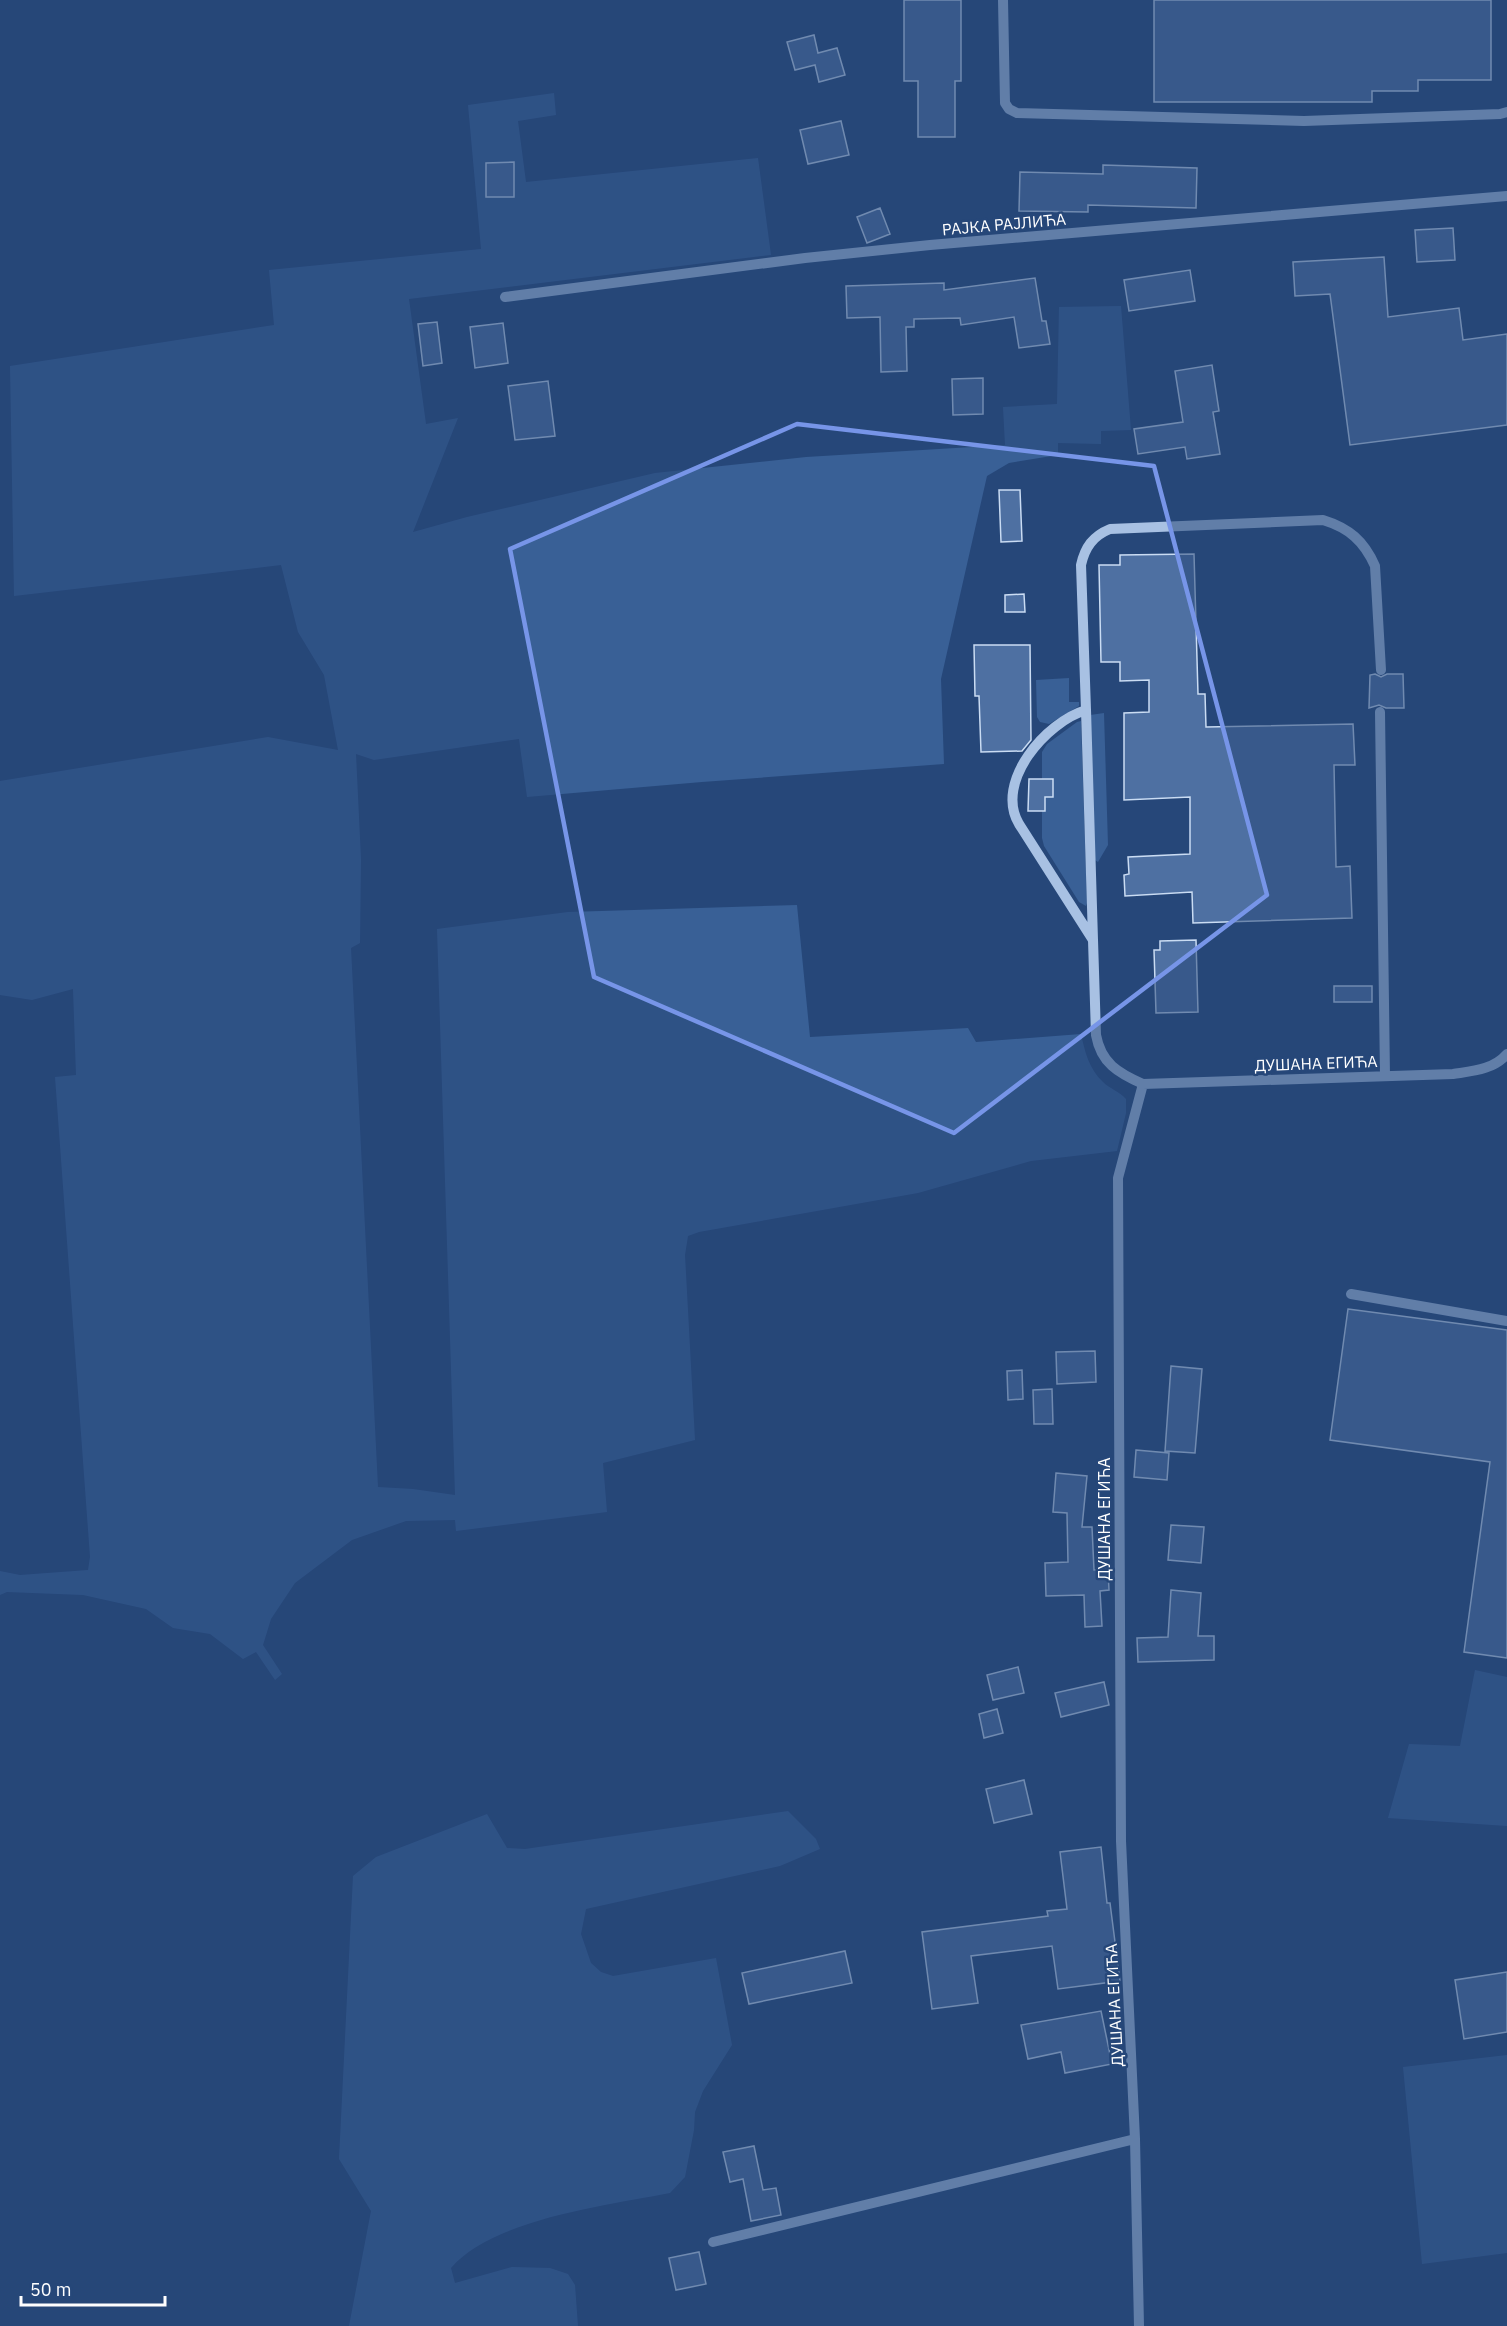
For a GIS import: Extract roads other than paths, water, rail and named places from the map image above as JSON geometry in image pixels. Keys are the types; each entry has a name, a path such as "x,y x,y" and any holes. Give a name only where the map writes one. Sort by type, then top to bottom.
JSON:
{"street":[{"path":"1003,0 1005,103 1009,109 1017,113 1304,121 1507,112"},
{"name":"РАЈКА РАЈЛИЋА","path":"505,297 805,258 918,246 1507,196"},
{"path":"1143,1084 1113,1068 1098,1048 1096,1035 1081,565 1087,545 1110,529 1323,520 1343,527 1361,540 1375,566 1381,670"},
{"path":"1086,710 1057,726 1042,738 1017,776 1013,788 1013,809 1019,824 1093,940"},
{"path":"1380,712 1385,1076"},
{"name":"ДУШАНА ЕГИЋА","path":"1139,2326 1135,2139 1121,1841 1118,1179 1143,1084 1453,1074 1478,1071 1495,1065 1507,1054"},
{"path":"1351,1294 1507,1321"},
{"path":"712,2242 1135,2139"}]}
